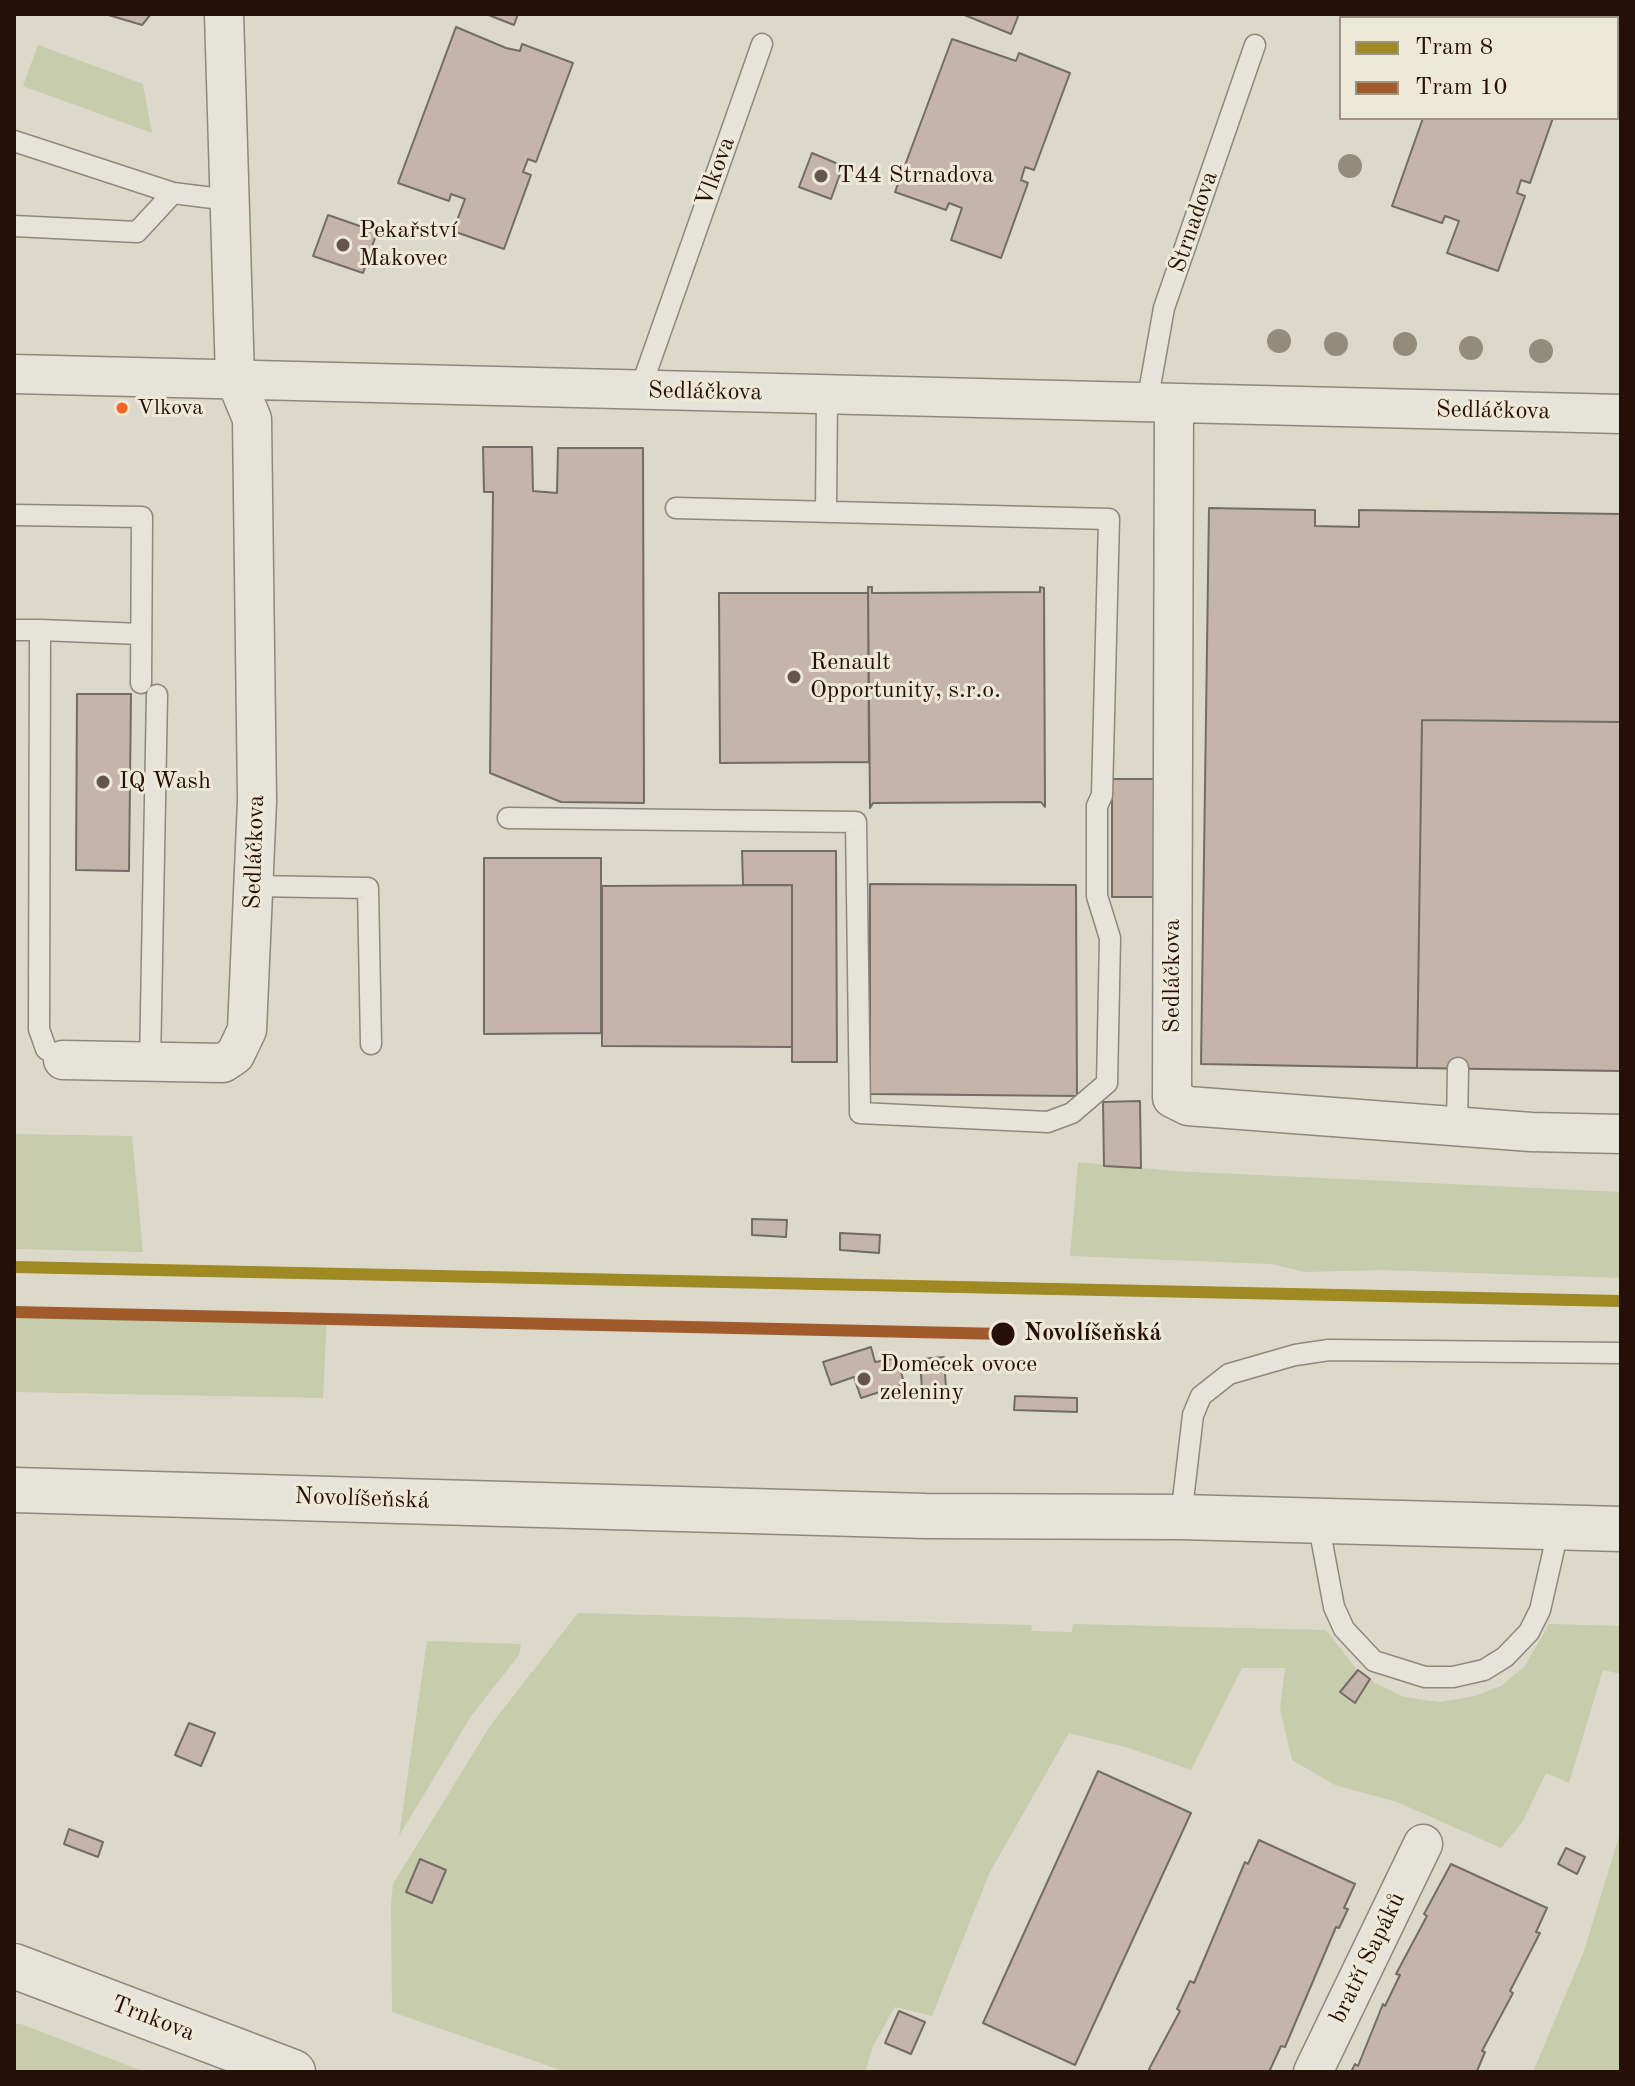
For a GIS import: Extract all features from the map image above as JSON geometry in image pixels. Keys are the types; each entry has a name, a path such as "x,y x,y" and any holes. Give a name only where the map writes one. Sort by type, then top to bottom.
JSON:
{"street":[{"path":"224,14 235,378"},
{"name":"Sedláčkova","path":"14,374 1621,414"},
{"name":"Sedláčkova","path":"63,1060 223,1063 235,1055 242,1043 249,1015 257,801 252,419 235,378"},
{"name":"Sedláčkova","path":"1160,403 1172,1098 1188,1106 1457,1126 1621,1134"},
{"name":"Novolíšeňská","path":"14,1490 926,1516 1181,1517 1621,1529"},
{"name":"bratří Sapáků","path":"1313,2072 1423,1844"},
{"name":"Trnkova","path":"14,1966 293,2072"}],"lane":[{"name":"Vlkova","path":"640,390 762,44"},
{"name":"Strnadova","path":"1160,403 1164,308 1255,45"},
{"path":"14,141 173,193 229,200"},
{"path":"14,226 137,232 173,193"},
{"path":"826,512 827,395"},
{"path":"508,818 856,822 860,1113 1048,1122 1072,1113 1107,1083 1110,938 1097,896 1109,519 676,508"},
{"path":"14,515 142,517 141,634 149,689 150,1064"},
{"path":"14,630 141,634"},
{"path":"40,630 39,1029 46,1049 63,1060"},
{"path":"254,886 368,888 371,1044"},
{"path":"1457,1126 1458,1068"},
{"path":"1181,1517 1193,1415 1201,1396 1229,1374 1283,1357 1329,1350 1621,1353"},
{"path":"1318,1521 1334,1607 1344,1629 1374,1661 1425,1677 1453,1677 1484,1670 1505,1657 1529,1632 1540,1610 1559,1527"}],"green space":[{"path":"38,45 143,84 152,133 23,86"},
{"path":"14,1134 132,1136 143,1252 14,1249"},
{"path":"1078,1162 1173,1171 1621,1192 1621,1278 1381,1270 1306,1272 1270,1264 1070,1256"},
{"path":"14,1312 327,1316 323,1398 14,1392"},
{"path":"578,1613 1032,1625 1031,1631 1072,1632 1073,1624 1326,1630 1357,1670 1375,1683 1404,1697 1439,1702 1475,1696 1501,1686 1524,1667 1549,1624 1621,1626 1621,1674 1603,1670 1569,1783 1546,1773 1523,1821 1501,1848 1397,1802 1335,1785 1292,1760 1280,1709 1285,1668 1242,1668 1191,1770 1129,1748 1069,1733 990,1872 932,2016 895,2007 873,2046 865,2072 566,2072 392,2012 391,1905 393,1884 490,1726"},
{"path":"427,1641 521,1644 519,1655 471,1716 399,1836"},
{"path":"1621,1830 1621,2072 1533,2072 1584,1951"},
{"path":"14,2024 21,2024 145,2072 14,2072"}],"building":[{"path":"105,14 151,14 142,25"},
{"path":"486,14 518,14 514,25"},
{"path":"962,14 1019,14 1011,34"},
{"path":"1461,14 1518,14 1517,16"},
{"path":"456,27 506,48 520,51 522,44 573,63 536,162 528,159 523,172 531,175 504,249 453,231 465,199 451,194 449,201 398,183"},
{"path":"952,39 1016,61 1019,53 1070,73 1034,170 1025,167 1021,180 1028,183 1001,258 951,240 962,208 949,203 946,210 895,192"},
{"path":"1422,120 1552,120 1530,183 1521,180 1517,193 1525,196 1498,271 1447,253 1459,221 1445,216 1442,223 1392,206"},
{"name":"T44 Strnadova","path":"812,153 843,166 831,199 799,187"},
{"path":"328,215 377,232 363,273 313,256"},
{"path":"483,447 532,447 533,491 557,493 558,448 643,448 644,803 561,802 490,773 493,492 484,492"},
{"path":"1209,508 1315,510 1315,526 1359,527 1359,510 1621,514 1621,722 1422,720 1417,1068 1201,1064"},
{"path":"868,587 872,587 872,593 1040,592 1040,587 1044,588 1045,807 1041,802 873,803 870,808"},
{"name":"Renault Opportunity, s.r.o.","path":"719,593 868,593 869,762 720,763"},
{"name":"IQ Wash","path":"77,694 131,694 129,871 76,870"},
{"path":"1422,720 1621,722 1621,1071 1417,1068"},
{"path":"1112,779 1155,779 1155,897 1112,897"},
{"path":"742,851 836,851 837,1062 792,1062 792,885 743,885"},
{"path":"484,858 601,858 601,1033 484,1034"},
{"path":"870,884 1076,885 1077,1096 870,1094"},
{"path":"792,885 792,1047 602,1046 602,886"},
{"path":"1140,1101 1141,1168 1104,1166 1103,1102"},
{"path":"752,1219 787,1220 786,1237 752,1235"},
{"path":"840,1233 880,1235 879,1253 840,1250"},
{"path":"871,1347 875,1362 898,1358 904,1384 861,1398 854,1377 831,1385 823,1362"},
{"path":"944,1357 946,1389 922,1390 920,1359"},
{"path":"1015,1396 1077,1398 1077,1412 1014,1410"},
{"path":"1358,1670 1370,1679 1355,1703 1340,1692"},
{"path":"189,1723 215,1733 201,1766 175,1755"},
{"path":"1098,1771 1191,1813 1075,2065 983,2023"},
{"path":"69,1829 103,1842 98,1857 64,1844"},
{"path":"1259,1840 1355,1884 1344,1908 1348,1909 1339,1928 1336,1927 1285,2047 1281,2046 1269,2072 1152,2072 1149,2069 1180,2011 1177,2009 1190,1981 1194,1983 1245,1862 1248,1864"},
{"path":"1566,1848 1585,1857 1577,1874 1558,1864"},
{"path":"420,1859 446,1870 432,1903 406,1892"},
{"path":"1451,1864 1547,1908 1536,1932 1540,1933 1482,2051 1485,2052 1477,2071 1351,2072 1355,2064 1358,2066 1383,2004 1385,2006 1400,1975 1396,1974"},
{"path":"899,2011 925,2022 911,2054 885,2043"}],"tram line":[{"name":"8","path":"14,1267 1621,1301"},
{"name":"10","path":"14,1312 1004,1334"}],"place":[{"name":"T44 Strnadova","path":"821,176"},
{"name":"Pekařství Makovec","path":"343,245"},
{"name":"Vlkova","path":"122,408"},
{"name":"Renault Opportunity, s.r.o.","path":"794,677"},
{"name":"IQ Wash","path":"103,782"},
{"name":"Novolíšeňská","path":"1003,1334"},
{"name":"Domecek ovoce zeleniny","path":"864,1379"}]}
